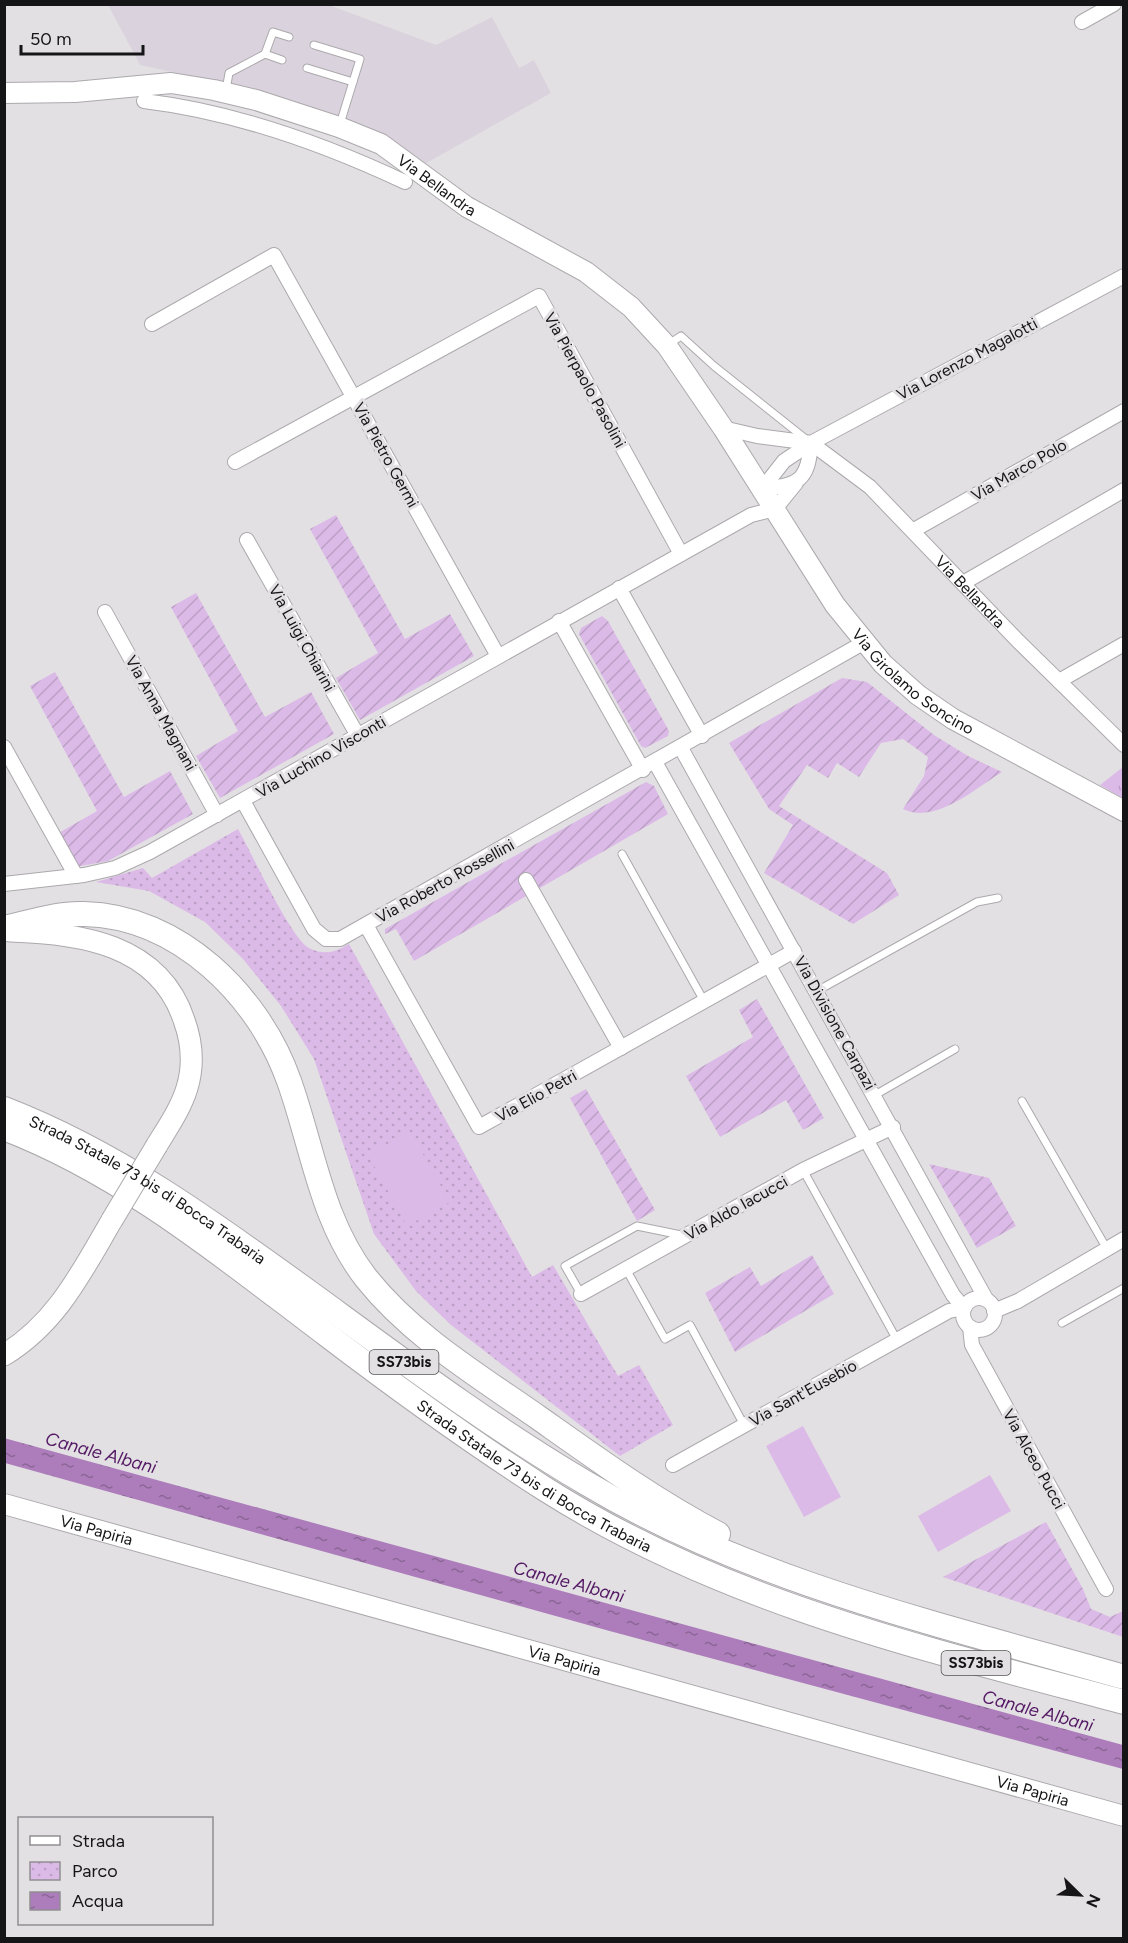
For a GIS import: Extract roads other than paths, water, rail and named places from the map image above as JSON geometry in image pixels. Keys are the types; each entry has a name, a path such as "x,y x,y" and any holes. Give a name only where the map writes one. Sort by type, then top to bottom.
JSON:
{"highway":[{"path":"4,930 65,915 104,916 166,936 209,965 245,1003 277,1053 292,1089 315,1173 337,1230 358,1267 392,1307 454,1358 632,1482 715,1532 781,1564 818,1587"},
{"name":"Strada Statale 73 bis di Bocca Trabaria","path":"4,1109 81,1143 177,1199 472,1411 596,1489 638,1512 734,1556 818,1587 1124,1677"},
{"name":"Strada Statale 73 bis di Bocca Trabaria","path":"11,1131 83,1165 165,1215 498,1458 579,1509 656,1552 744,1588 870,1634 1124,1702"}],"main road":[{"name":"Via Bellandra","path":"4,93 75,92 162,83 191,85 226,92 277,107 339,127 381,144 467,207 586,272 631,307 667,346 762,489"},
{"name":"Via Girolamo Soncino","path":"762,489 831,599 863,643 905,684 953,719 1124,811"},
{"path":"4,930 68,934 99,941 141,961 166,986 186,1025 191,1065 184,1097 53,1315 35,1334 4,1355"},
{"name":"Via Papiria","path":"4,1504 1124,1816"}],"street":[{"path":"1082,22 1114,4"},
{"name":"Via Bellandra","path":"144,101 192,108 270,129 360,161 405,182"},
{"path":"270,129 277,107"},
{"name":"Via Pietro Germi","path":"152,324 274,255 498,656"},
{"name":"Via Lorenzo Magalotti","path":"762,489 784,461 811,443 1124,276"},
{"name":"Via Pierpaolo Pasolini","path":"354,397 539,296 681,554"},
{"path":"235,462 354,397"},
{"name":"Via Marco Polo","path":"914,530 1124,411"},
{"path":"723,428 757,436 811,443 806,472 776,509"},
{"name":"Via Bellandra","path":"811,443 870,487 1124,745"},
{"path":"762,489 796,483"},
{"path":"963,583 1124,490"},
{"name":"Via Luchino Visconti","path":"4,884 76,876 116,868 150,852 751,515 776,509"},
{"name":"Via Luigi Chiarini","path":"247,540 358,736"},
{"path":"619,588 702,736"},
{"name":"Via Anna Magnani","path":"105,612 217,815"},
{"path":"559,621 643,770"},
{"name":"Via Roberto Rossellini","path":"243,801 315,929 326,939 340,939 643,770 863,643"},
{"path":"1059,681 1124,644"},
{"path":"4,747 76,876"},
{"name":"Via Divisione Carpazi","path":"681,748 986,1299"},
{"name":"Via Divisione Carpazi","path":"655,762 953,1295 964,1308"},
{"path":"525,880 621,1048"},
{"name":"Via Elio Petri","path":"366,925 479,1127 795,951"},
{"name":"Via Aldo Iacucci","path":"581,1294 803,1170 892,1127"},
{"path":"933,1320 980,1329 989,1325 994,1311 1018,1300 1124,1239"},
{"path":"986,1299 994,1311"},
{"name":"Via Sant'Eusebio","path":"673,1465 949,1311 964,1308 971,1300 986,1299"},
{"path":"964,1308 964,1318 969,1326"},
{"name":"Via Alceo Pucci","path":"969,1326 972,1345 1106,1589"}],"lane":[{"path":"226,92 229,73 265,54 273,32 289,37"},
{"path":"314,45 360,59 339,127"},
{"path":"265,54 282,60"},
{"path":"307,68 353,82"},
{"path":"667,346 681,336 714,366 811,443"},
{"path":"622,854 704,1002"},
{"path":"817,991 977,902 998,898"},
{"path":"875,1095 955,1049"},
{"path":"1022,1101 1107,1249"},
{"path":"803,1170 897,1340"},
{"path":"581,1294 565,1266 637,1226 684,1236"},
{"path":"626,1269 664,1339 690,1325 744,1425"},
{"path":"1062,1323 1124,1288"}],"water":[{"path":"4,1438 1123,1745 1123,1769 606,1630 5,1463"}],"water label":[{"name":"Canale Albani","path":"101,1453"},
{"name":"Canale Albani","path":"569,1582"},
{"name":"Canale Albani","path":"1038,1711"}]}
